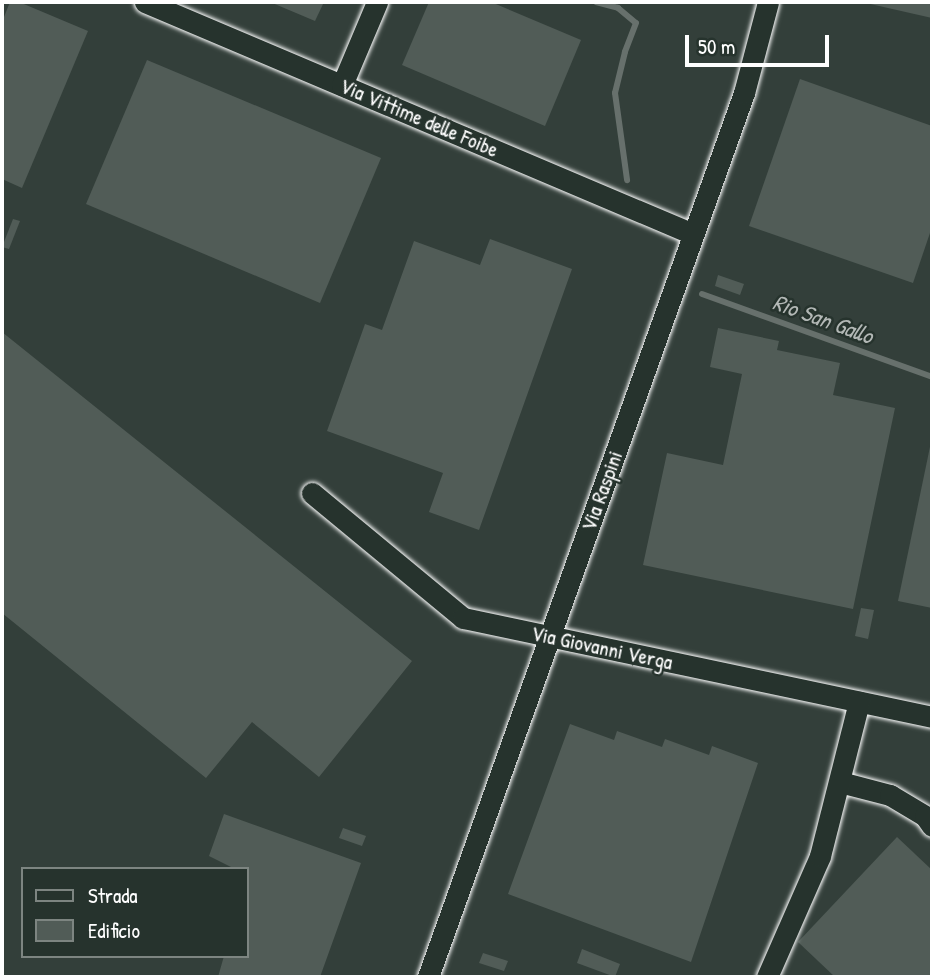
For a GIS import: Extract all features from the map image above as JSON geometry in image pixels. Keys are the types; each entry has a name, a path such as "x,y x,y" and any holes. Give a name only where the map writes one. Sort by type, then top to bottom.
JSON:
{"street":[{"name":"Via Vittime delle Foibe","path":"145,2 694,234"},
{"path":"342,85 377,2"},
{"name":"Via Raspini","path":"428,977 744,93 768,2"},
{"name":"Via Giovanni Verga","path":"312,493 463,618 932,718"},
{"path":"767,977 820,856 859,702"},
{"path":"840,782 890,795 925,816 932,826"}],"shaded area":[{"path":"2,2 932,2 932,977 2,977"}],"building":[{"path":"10,2 19,2 88,31 22,188 2,179 2,22"},
{"path":"270,2 324,2 315,21"},
{"path":"429,2 491,2 581,40 545,126 402,65"},
{"path":"866,2 932,2 932,18 866,3"},
{"path":"147,60 381,158 320,303 86,204"},
{"path":"800,79 932,126 932,227 913,283 749,226"},
{"path":"13,219 20,221 9,249 2,247"},
{"path":"490,239 572,269 479,530 429,512 443,473 327,431 365,324 382,330 414,241 480,265"},
{"path":"718,275 744,284 740,295 715,286"},
{"path":"718,328 779,341 777,350 840,363 833,395 895,408 853,609 643,565 667,453 723,465 742,374 710,367"},
{"path":"2,332 412,661 319,777 252,722 206,778 2,613"},
{"path":"932,442 932,608 898,601"},
{"path":"861,608 874,610 868,639 855,636"},
{"path":"570,724 614,740 617,731 662,747 665,739 709,755 712,746 758,763 691,962 508,894"},
{"path":"224,814 361,863 320,977 218,977 223,958 248,958 248,867 231,867 209,856"},
{"path":"343,828 366,836 362,846 339,838"},
{"path":"897,837 932,870 932,977 835,977 798,942"},
{"path":"582,949 620,964 615,977 577,963"},
{"path":"483,953 508,961 504,971 479,963"}],"waterway":[{"name":"Rio San Gallo","path":"596,2 618,8 636,23 625,52 615,93 627,180"},
{"name":"Rio San Gallo","path":"702,294 932,377"}]}
